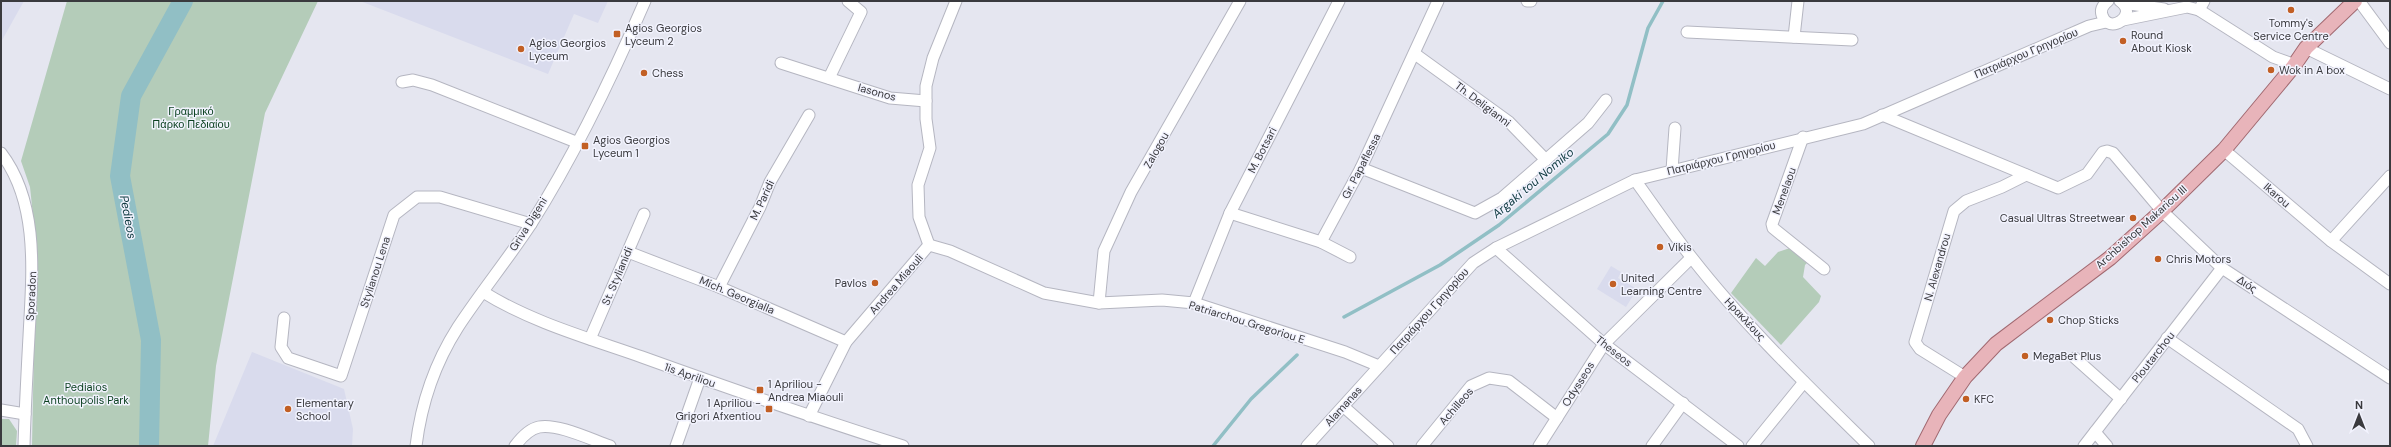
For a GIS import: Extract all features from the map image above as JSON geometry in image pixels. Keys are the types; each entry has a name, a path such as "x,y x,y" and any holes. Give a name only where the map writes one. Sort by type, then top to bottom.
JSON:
{"main road":[{"name":"Archbishop Makariou III","path":"1923,446 1940,415 1965,377 1996,344 2110,258 2162,211 2224,150 2295,65 2306,48 2355,1"}],"street":[{"name":"Griva Digeni","path":"416,446 424,405 433,379 457,329 531,224 624,50 645,1"},
{"path":"828,78 861,12 848,1"},
{"name":"Andrea Miaouli","path":"809,416 846,342 929,245 919,217 918,185 930,148 926,86 933,58 956,1"},
{"name":"M. Botsari","path":"1194,303 1230,213 1339,1"},
{"name":"Gr. Papaflessa","path":"1321,242 1360,168 1415,54 1438,1"},
{"path":"1794,37 1798,1"},
{"path":"2359,1 2390,43"},
{"name":"Zalogou","path":"1100,303 1104,251 1132,192 1236,2"},
{"path":"2102,2 2101,11 2106,22"},
{"path":"2121,2 2167,10 2201,5 2273,58 2295,65"},
{"path":"2121,2 2126,10 2123,20"},
{"name":"Πατριάρχου Γρηγορίου","path":"1379,366 1473,263 1496,248 1635,180 1803,137 1863,124 2089,26 2106,22 2114,24 2123,20 2167,10"},
{"path":"1687,32 1852,40"},
{"path":"2306,48 2390,89"},
{"name":"Th. Deligianni","path":"1415,54 1509,122 1546,160"},
{"name":"Iasonos","path":"782,63 890,98 926,101"},
{"path":"402,82 413,80 432,85 576,142"},
{"path":"1360,168 1475,213 1502,198 1588,123 1606,100"},
{"name":"M. Paridi","path":"719,287 760,207 770,182 809,115"},
{"path":"1882,115 2026,175"},
{"path":"1672,170 1675,128"},
{"name":"Menelaou","path":"1803,137 1772,224 1773,228 1824,269"},
{"name":"Ikarou","path":"2224,150 2331,241 2390,284"},
{"name":"Διός","path":"2026,175 2058,188 2087,174 2103,152 2107,151 2113,153 2162,211 2222,268 2390,378"},
{"name":"Sporadon","path":"1,153 9,164 26,206 32,261 24,446"},
{"name":"N. Alexandrou","path":"1965,377 1920,348 1916,342 1947,231 1954,211 1966,201 2002,187 2026,175"},
{"path":"2331,241 2390,176"},
{"name":"Ηρακλέους","path":"1635,180 1692,258 1729,302 1804,382 1868,446"},
{"name":"Stylianou Lena","path":"284,318 281,347 288,358 341,376 394,214 417,197 440,197 531,224"},
{"path":"1230,213 1321,242 1350,257"},
{"name":"St. Stylianidi","path":"590,339 644,214"},
{"name":"Patriarchou Gregoriou E","path":"929,245 950,251 1044,293 1100,303 1162,300 1194,303 1346,352 1379,366"},
{"name":"Theseos","path":"1496,248 1604,344 1738,446"},
{"name":"Mich. Georgialla","path":"628,252 719,287 846,342"},
{"name":"Odysseos","path":"1539,446 1604,344 1692,258"},
{"name":"Ploutarchou","path":"2084,446 2222,268"},
{"name":"1is Apriliou","path":"483,292 506,307 590,339 809,416 902,446"},
{"path":"2167,338 2298,429 2307,446"},
{"path":"2075,358 2120,399"},
{"name":"Alamanas","path":"1307,446 1344,407 1379,366"},
{"path":"676,446 700,378"},
{"name":"Achilleos","path":"1422,446 1471,386 1488,378 1509,381 1557,418"},
{"path":"1752,446 1804,382"},
{"path":"1652,446 1683,404"},
{"path":"1344,407 1388,446"},
{"path":"1,410 25,414"},
{"path":"515,446 528,432 539,427 554,427 610,446"},
{"path":"2095,432 2107,446"}],"shaded area":[{"path":"1,1 24,1 1,42"},
{"name":"Agios Georgios Lyceum","path":"360,1 608,1 598,23 574,14 548,74"},
{"name":"United Learning Centre","path":"1611,266 1621,272 1618,278 1637,289 1626,307 1597,289"},
{"name":"Elementary School","path":"252,352 344,389 353,429 352,446 213,446"}],"green space":[{"path":"67,1 318,1 265,113 216,366 208,446 32,446 36,244 30,187 21,161"},
{"path":"1793,247 1809,261 1805,265 1803,277 1821,296 1819,302 1781,345 1731,293 1756,258 1765,266 1778,252"},
{"path":"1,419 9,419 17,431 16,446 1,446"}],"waterway":[{"name":"Pedieos","path":"149,446 151,340 120,176 131,96 183,1"},
{"name":"Argaki tou Nomiko","path":"1344,317 1440,265 1499,225 1608,134 1627,105 1648,28 1663,1"},
{"name":"Argaki tou Nomiko","path":"1213,446 1251,399 1297,355"}],"place":[{"name":"Tommy's Service Centre","path":"2291,10"},
{"name":"Agios Georgios Lyceum 2","path":"617,34"},
{"name":"Round About Kiosk","path":"2123,41"},
{"name":"Agios Georgios Lyceum","path":"521,49"},
{"name":"Wok in A box","path":"2271,70"},
{"name":"Chess","path":"644,73"},
{"name":"Agios Georgios Lyceum 1","path":"585,146"},
{"name":"Casual Ultras Streetwear","path":"2133,218"},
{"name":"Vikis","path":"1660,247"},
{"name":"Chris Motors","path":"2158,259"},
{"name":"Pavlos","path":"875,283"},
{"name":"United Learning Centre","path":"1613,284"},
{"name":"Chop Sticks","path":"2050,320"},
{"name":"MegaBet Plus","path":"2025,356"},
{"name":"1 Apriliou - Andrea Miaouli","path":"760,390"},
{"name":"KFC","path":"1966,399"},
{"name":"Elementary School","path":"288,409"},
{"name":"1 Apriliou - Grigori Afxentiou","path":"769,409"}],"park label":[{"name":"Γραμμικό Πάρκο Πεδιαίου","path":"191,117"},
{"name":"Pediaios Anthoupolis Park","path":"86,393"}]}
